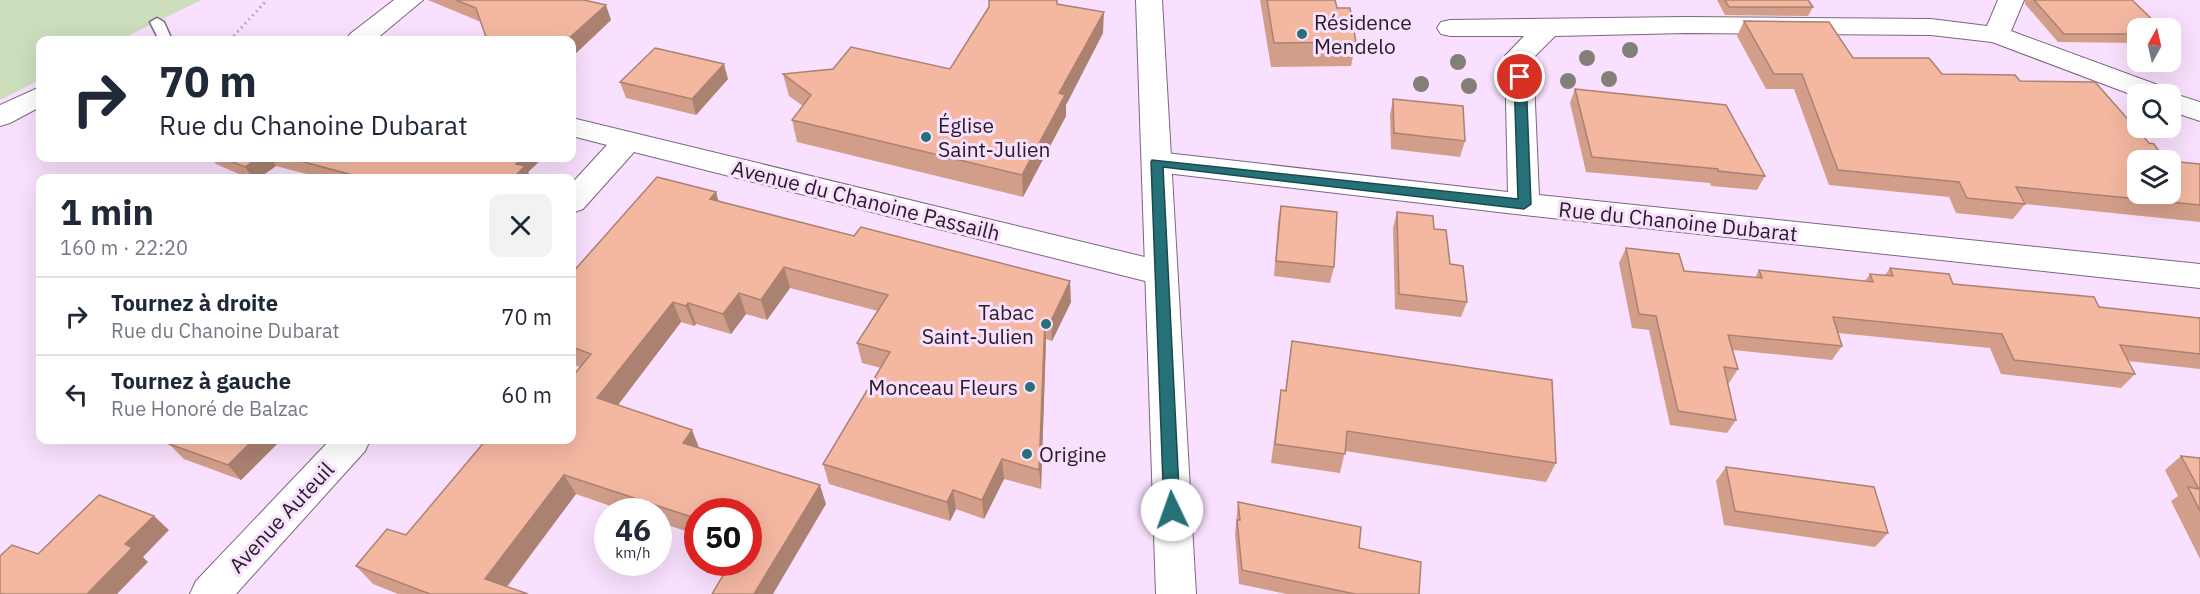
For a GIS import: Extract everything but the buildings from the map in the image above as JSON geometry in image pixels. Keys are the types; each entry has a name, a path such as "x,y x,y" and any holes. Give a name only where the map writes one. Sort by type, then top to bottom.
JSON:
{"street":[{"path":"364,36 410,0"},
{"path":"1149,0 1176,594"},
{"path":"1996,35 2011,0"},
{"path":"1450,27 1548,28 1684,12 1931,27 1996,35 2131,84"},
{"path":"1524,204 1519,56 1548,28"},
{"path":"0,117 36,98"},
{"path":"2181,104 2200,112"},
{"name":"Avenue du Chanoine Passailh","path":"576,128 1161,273"},
{"path":"576,198 627,141"},
{"name":"Rue du Chanoine Dubarat","path":"1157,162 1524,204 2200,276"},
{"name":"Avenue Auteuil","path":"210,594 348,444"}],"lane":[{"path":"157,22 164,36"}],"path":[{"path":"234,36 267,0"}],"green space":[{"path":"0,0 201,0 128,36 36,36 36,82 0,100"}],"place":[{"name":"Résidence Mendelo","path":"1302,34"},
{"name":"Église Saint-Julien","path":"926,137"},
{"name":"Tabac Saint-Julien","path":"1046,324"},
{"name":"Monceau Fleurs","path":"1030,387"},
{"name":"Origine","path":"1027,454"}],"route":[{"path":"1172,510 1157,162 1524,204 1520,77"}]}
